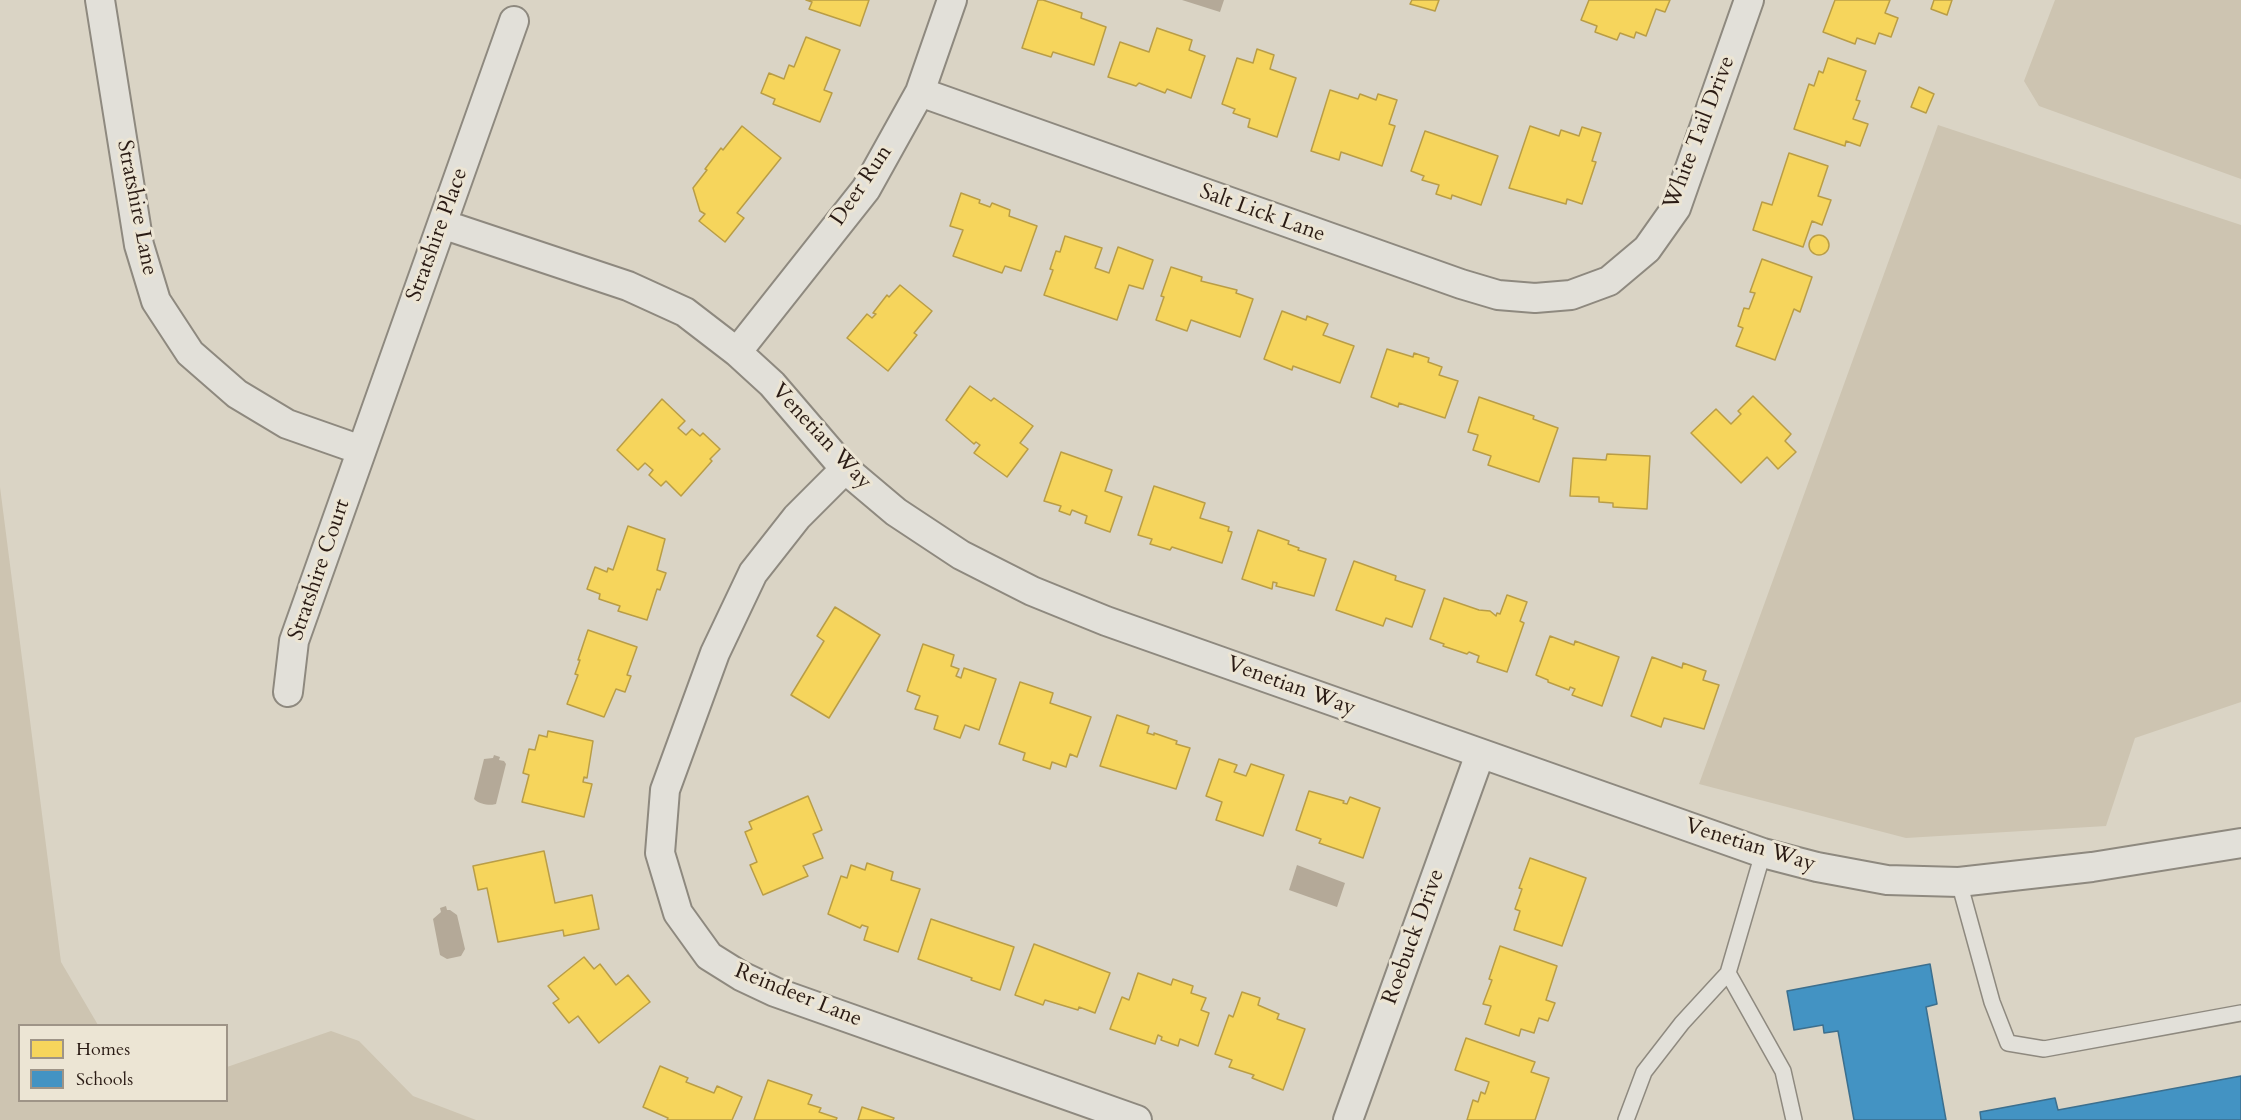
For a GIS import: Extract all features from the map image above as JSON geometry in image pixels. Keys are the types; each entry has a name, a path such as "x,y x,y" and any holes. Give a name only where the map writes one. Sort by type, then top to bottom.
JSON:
{"street":[{"name":"Stratshire Lane","path":"100,0 139,245 156,301 189,353 237,394 287,424 361,450"},
{"name":"Deer Run","path":"737,352 866,189 920,92 952,0"},
{"name":"White Tail Drive","path":"1609,281 1647,249 1676,208 1749,0"},
{"name":"Stratshire Place","path":"361,450 514,21"},
{"name":"Salt Lick Lane","path":"920,92 1461,284 1498,295 1535,298 1571,295 1609,281"},
{"name":"Venetian Way","path":"442,224 628,286 685,312 737,352 772,384 844,469 896,512 961,555 1032,591 1106,621 1763,853 1817,867 1887,879 1959,882 2092,867 2241,843"},
{"name":"Stratshire Court","path":"288,692 294,641 361,450"},
{"name":"Reindeer Lane","path":"844,469 797,517 753,573 715,653 665,790 660,853 678,913 709,956 741,976 775,992 1137,1120"},
{"name":"Roebuck Drive","path":"1348,1120 1480,754"}],"lane":[{"path":"1626,1120 1644,1072 1682,1023 1728,973 1763,853"},
{"path":"1959,882 1992,1002 2007,1043 2044,1049 2241,1013"},
{"path":"1728,973 1783,1071 1794,1120"}],"shaded area":[{"path":"1182,0 1224,0 1220,12"},
{"path":"2055,0 2241,0 2241,179 2039,106 2024,81"},
{"path":"1938,125 2241,225 2241,702 2135,738 2106,826 1906,838 1699,784"},
{"path":"0,487 61,962 97,1024 18,1024 18,1102 228,1102 228,1067 331,1031 359,1041 413,1096 476,1120 0,1120"},
{"path":"494,755 500,757 499,760 506,764 496,804 491,805 474,799 484,759 493,758"},
{"path":"1297,865 1345,883 1337,907 1289,890"},
{"path":"446,906 447,910 457,915 465,949 461,956 447,959 440,955 433,919 441,912 440,908"}],"building: Homes":[{"path":"806,0 869,0 860,26 809,9 812,2"},
{"path":"1038,0 1082,13 1081,18 1106,27 1094,65 1053,52 1051,57 1022,48"},
{"path":"1412,0 1439,0 1435,11 1410,4"},
{"path":"1589,0 1670,0 1665,12 1656,9 1646,36 1636,32 1634,38 1620,33 1617,40 1595,32 1597,26 1581,20"},
{"path":"1835,0 1890,0 1885,13 1898,18 1891,37 1879,33 1875,44 1857,38 1855,44 1823,32"},
{"path":"1934,0 1952,0 1947,15 1931,9"},
{"path":"1157,28 1192,40 1189,50 1205,56 1191,98 1167,89 1165,93 1139,83 1136,86 1108,77 1120,42 1149,52"},
{"path":"806,37 840,50 824,90 832,93 820,122 773,104 775,99 761,93 769,73 784,79 789,65 794,67"},
{"path":"1257,49 1274,55 1270,69 1296,78 1277,137 1248,127 1250,119 1233,113 1235,109 1222,104 1237,58 1253,63"},
{"path":"1828,58 1866,71 1856,100 1860,101 1853,119 1868,124 1860,146 1846,141 1845,146 1794,129 1809,84 1814,86 1819,71 1823,73"},
{"path":"1919,87 1934,94 1926,113 1911,107"},
{"path":"1330,90 1358,99 1360,94 1376,100 1378,94 1397,100 1389,124 1395,126 1382,166 1341,152 1339,160 1311,151"},
{"path":"742,126 781,158 737,213 744,218 725,242 699,221 705,214 700,211 693,188 721,148 723,150"},
{"path":"1530,126 1559,136 1561,130 1579,136 1582,127 1601,133 1592,161 1596,162 1582,204 1567,199 1566,204 1509,188"},
{"path":"1425,131 1498,156 1481,205 1452,195 1451,199 1436,194 1439,185 1422,180 1424,176 1411,171"},
{"path":"1789,153 1828,166 1818,196 1831,200 1822,225 1812,221 1803,247 1753,230 1762,202 1772,205"},
{"path":"961,193 980,200 979,203 990,207 992,203 1010,210 1009,216 1037,226 1021,271 1005,266 1002,273 953,256 963,230 950,226"},
{"path":"1819,235 1826,238 1829,245 1826,252 1819,255 1812,252 1809,245 1812,238"},
{"path":"1065,236 1102,248 1095,268 1109,273 1118,247 1153,260 1143,289 1129,285 1117,320 1044,295 1053,270 1050,269 1056,251 1060,252"},
{"path":"1762,259 1812,277 1800,312 1794,309 1775,360 1736,346 1743,328 1738,326 1744,308 1749,309 1755,293 1750,292"},
{"path":"1171,267 1202,277 1201,281 1237,290 1236,293 1253,299 1240,337 1191,320 1187,331 1156,320"},
{"path":"900,285 932,311 914,333 917,335 888,371 847,338 867,314 872,318 876,314 873,313 887,295 889,297"},
{"path":"1282,311 1306,320 1307,316 1328,324 1323,335 1354,346 1340,383 1293,366 1292,370 1264,359"},
{"path":"1387,349 1413,357 1414,353 1429,358 1428,362 1442,367 1439,375 1458,381 1445,418 1399,403 1398,407 1371,397"},
{"path":"970,386 991,401 994,398 1033,426 1020,443 1028,449 1007,477 974,453 980,445 976,442 974,444 946,420"},
{"path":"1753,396 1791,434 1785,441 1796,452 1778,469 1767,457 1741,483 1691,433 1716,409 1731,424 1741,414 1738,411"},
{"path":"1479,397 1534,416 1533,419 1558,428 1539,482 1488,465 1491,456 1473,450 1478,435 1468,432"},
{"path":"662,399 685,421 678,428 686,435 692,429 700,436 703,433 720,449 681,496 666,481 661,486 649,475 653,470 645,463 638,470 617,450"},
{"path":"1061,452 1112,470 1105,491 1122,497 1110,532 1085,523 1087,516 1072,510 1070,515 1059,511 1061,506 1044,501"},
{"path":"1607,454 1650,456 1647,509 1613,507 1613,503 1599,502 1599,497 1570,496 1573,458 1606,460"},
{"path":"1154,486 1205,503 1200,518 1229,527 1228,531 1232,532 1222,563 1172,547 1170,550 1150,544 1152,539 1138,535"},
{"path":"628,526 665,539 657,570 666,573 660,590 657,589 647,620 618,611 620,606 599,599 600,594 587,589 595,567 607,572 608,568 613,570"},
{"path":"1258,530 1289,541 1288,544 1299,548 1298,550 1326,559 1314,596 1276,586 1277,583 1273,582 1272,589 1242,579"},
{"path":"1354,561 1396,576 1395,580 1425,590 1412,627 1386,618 1383,626 1336,610"},
{"path":"1507,595 1527,602 1520,621 1524,623 1507,672 1477,662 1479,656 1443,646 1444,644 1430,639 1444,598 1479,610 1490,611 1496,616 1497,613 1500,614"},
{"path":"835,607 880,635 829,718 791,695 824,641 817,636"},
{"path":"588,630 637,647 627,675 631,676 625,692 616,689 604,717 567,704 578,675 575,674 580,660 578,660"},
{"path":"1550,636 1574,645 1575,641 1619,657 1602,706 1572,695 1575,689 1570,687 1569,690 1536,675"},
{"path":"923,644 954,655 951,666 959,669 956,676 961,678 964,668 996,679 979,730 965,725 960,738 934,729 938,716 915,709 920,696 907,691"},
{"path":"1652,657 1682,668 1683,663 1706,671 1703,680 1719,685 1704,729 1664,718 1661,727 1631,716"},
{"path":"1020,682 1053,693 1050,703 1091,717 1077,757 1070,754 1066,767 1052,762 1050,769 1023,760 1025,753 999,744"},
{"path":"1117,715 1149,726 1147,733 1154,735 1154,733 1177,741 1176,744 1190,748 1176,789 1100,766"},
{"path":"548,731 593,741 587,778 584,777 583,782 592,784 584,817 522,802 529,775 523,773 529,749 535,750 539,735 547,737"},
{"path":"1219,759 1237,765 1234,772 1246,776 1251,764 1284,775 1263,836 1216,820 1222,802 1206,796"},
{"path":"1309,791 1344,801 1343,803 1347,804 1350,797 1380,808 1363,858 1319,843 1321,839 1296,830"},
{"path":"808,796 822,830 813,834 823,858 803,866 808,876 763,895 750,865 757,862 745,832 752,829 749,822"},
{"path":"544,851 555,903 592,895 599,929 564,936 563,930 498,942 487,888 478,890 473,866"},
{"path":"1530,858 1586,878 1562,946 1514,930 1520,911 1515,909 1522,889 1519,888"},
{"path":"867,863 893,872 891,880 920,889 898,952 864,940 868,927 862,925 860,928 828,914 841,876 847,878 851,865 865,870"},
{"path":"931,919 1014,947 1000,990 918,959"},
{"path":"1034,944 1110,973 1095,1013 1045,1000 1043,1005 1015,995"},
{"path":"1500,946 1557,966 1546,1000 1555,1003 1548,1021 1539,1018 1534,1033 1521,1029 1519,1036 1485,1024 1491,1006 1483,1004 1492,980 1489,979"},
{"path":"584,957 594,969 600,964 616,985 628,975 650,1002 599,1043 578,1016 569,1023 553,1003 559,999 548,986"},
{"path":"1138,973 1171,985 1173,979 1193,986 1191,993 1206,998 1201,1010 1209,1013 1198,1046 1180,1039 1178,1046 1161,1040 1162,1037 1158,1035 1155,1044 1110,1029 1122,997 1129,1000"},
{"path":"1242,992 1260,998 1258,1005 1279,1014 1277,1019 1305,1029 1283,1090 1252,1078 1254,1075 1229,1067 1232,1060 1215,1054 1229,1015 1233,1017"},
{"path":"1466,1038 1535,1062 1531,1072 1549,1078 1535,1120 1467,1120 1473,1100 1478,1102 1481,1092 1485,1094 1489,1082 1455,1070"},
{"path":"660,1066 688,1078 686,1082 714,1093 717,1086 742,1097 732,1120 667,1120 668,1118 643,1107"},
{"path":"768,1080 812,1095 808,1104 821,1108 819,1112 837,1118 836,1120 754,1120"},
{"path":"862,1107 894,1118 893,1120 858,1120"}],"building: Schools":[{"path":"1930,964 1937,1004 1926,1007 1946,1120 1854,1120 1838,1031 1824,1033 1823,1025 1794,1030 1787,991"},
{"path":"2241,1076 2241,1120 1981,1120 1980,1112 2055,1098 2058,1110"}]}
